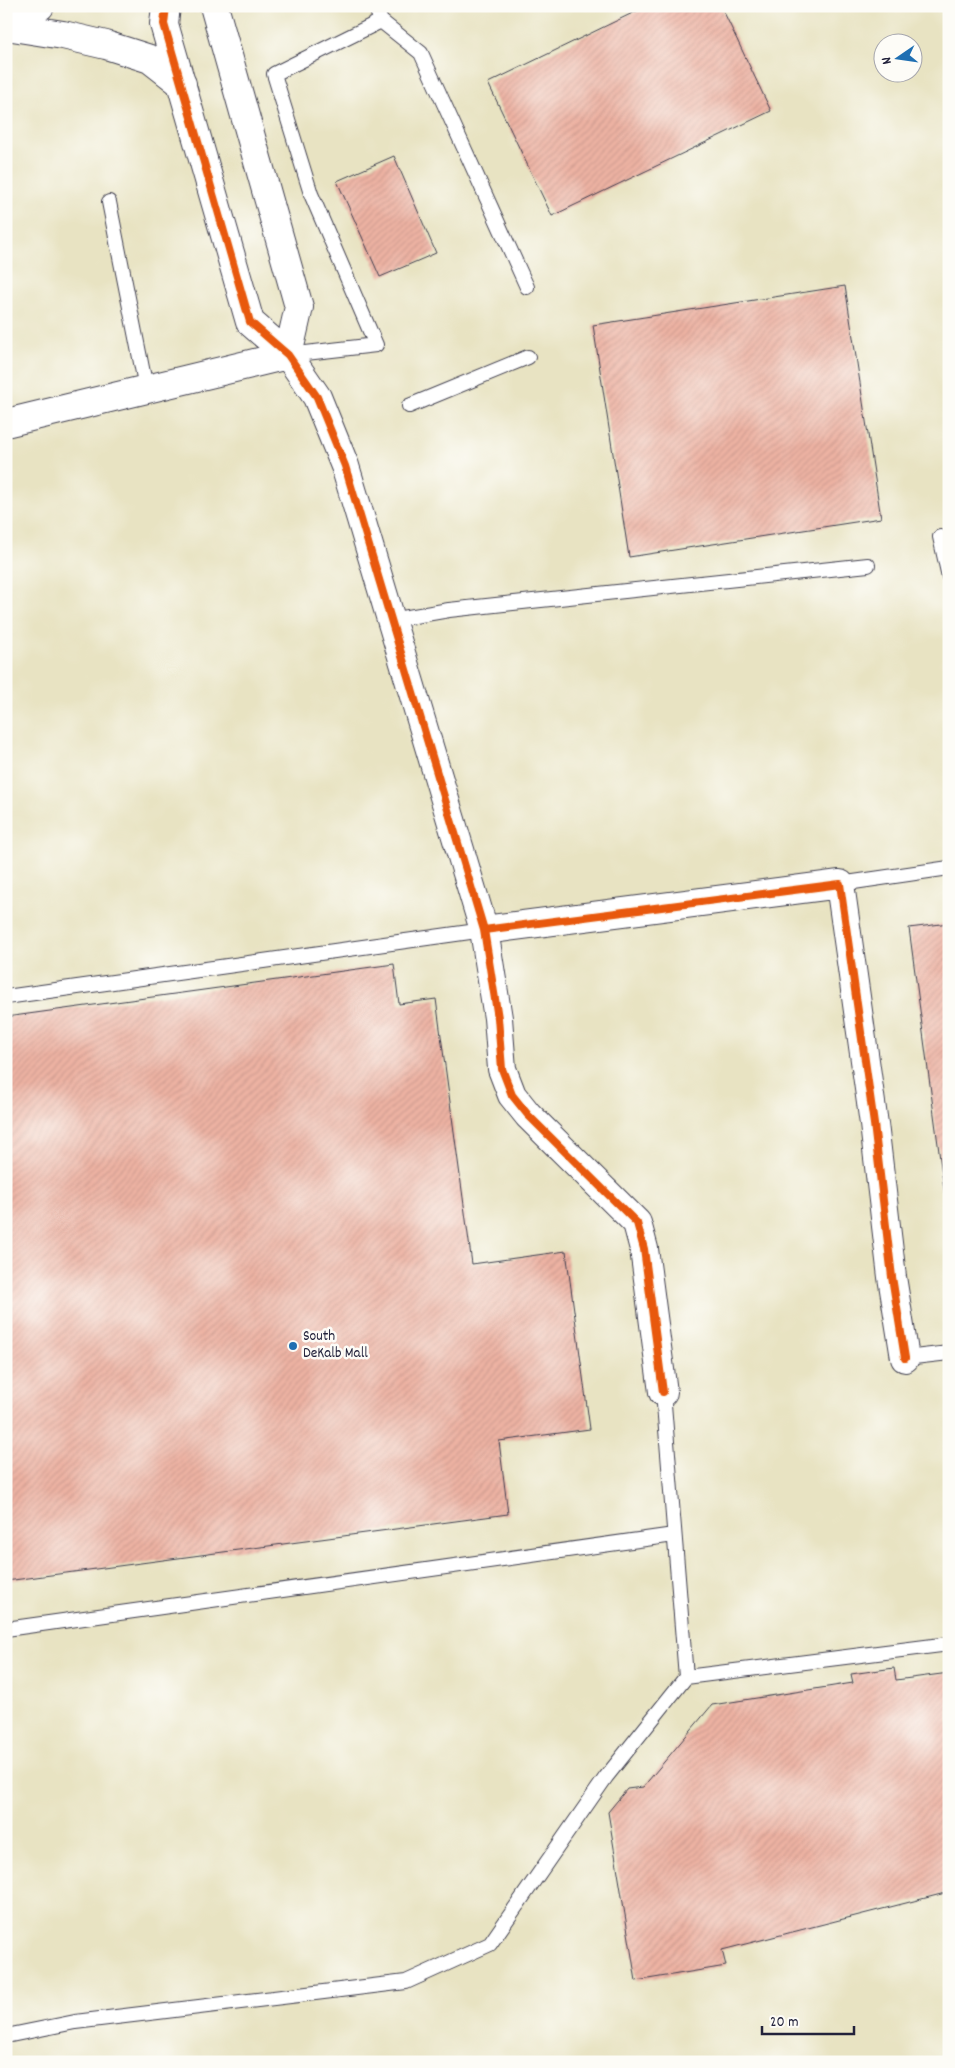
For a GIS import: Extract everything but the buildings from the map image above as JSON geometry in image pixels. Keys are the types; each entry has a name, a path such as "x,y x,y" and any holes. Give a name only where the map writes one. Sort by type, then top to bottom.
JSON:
{"street":[{"path":"6,20 40,6"},
{"path":"166,6 164,24 250,322 288,355 317,397 345,466 484,930 498,1018 502,1069 512,1095 528,1115 636,1223 644,1249 663,1392"},
{"path":"214,6 298,307 288,355"},
{"path":"6,26 63,35 150,58 182,84"},
{"path":"6,423 288,355"},
{"path":"484,930 840,884 874,1124 892,1277 905,1358"}],"lane":[{"path":"375,6 381,21 421,52 527,287"},
{"path":"288,355 376,345 310,194 274,74 381,21"},
{"path":"109,202 146,388"},
{"path":"409,406 528,357"},
{"path":"940,537 949,577"},
{"path":"391,620 448,610 868,565"},
{"path":"840,884 949,868"},
{"path":"6,997 484,930"},
{"path":"905,1358 949,1353"},
{"path":"6,2036 75,2022 406,1982 490,1944 606,1778 686,1677 663,1392"},
{"path":"6,1629 674,1535"},
{"path":"686,1677 949,1644"}],"cycle path":[{"path":"166,6 164,24 250,322 288,355 317,397 345,466 484,930 498,1018 502,1069 512,1095 528,1115 637,1223 644,1249 663,1392"},
{"path":"484,930 840,884 874,1124 892,1277 905,1358"}],"place":[{"name":"South DeKalb Mall","path":"293,1346"}]}
